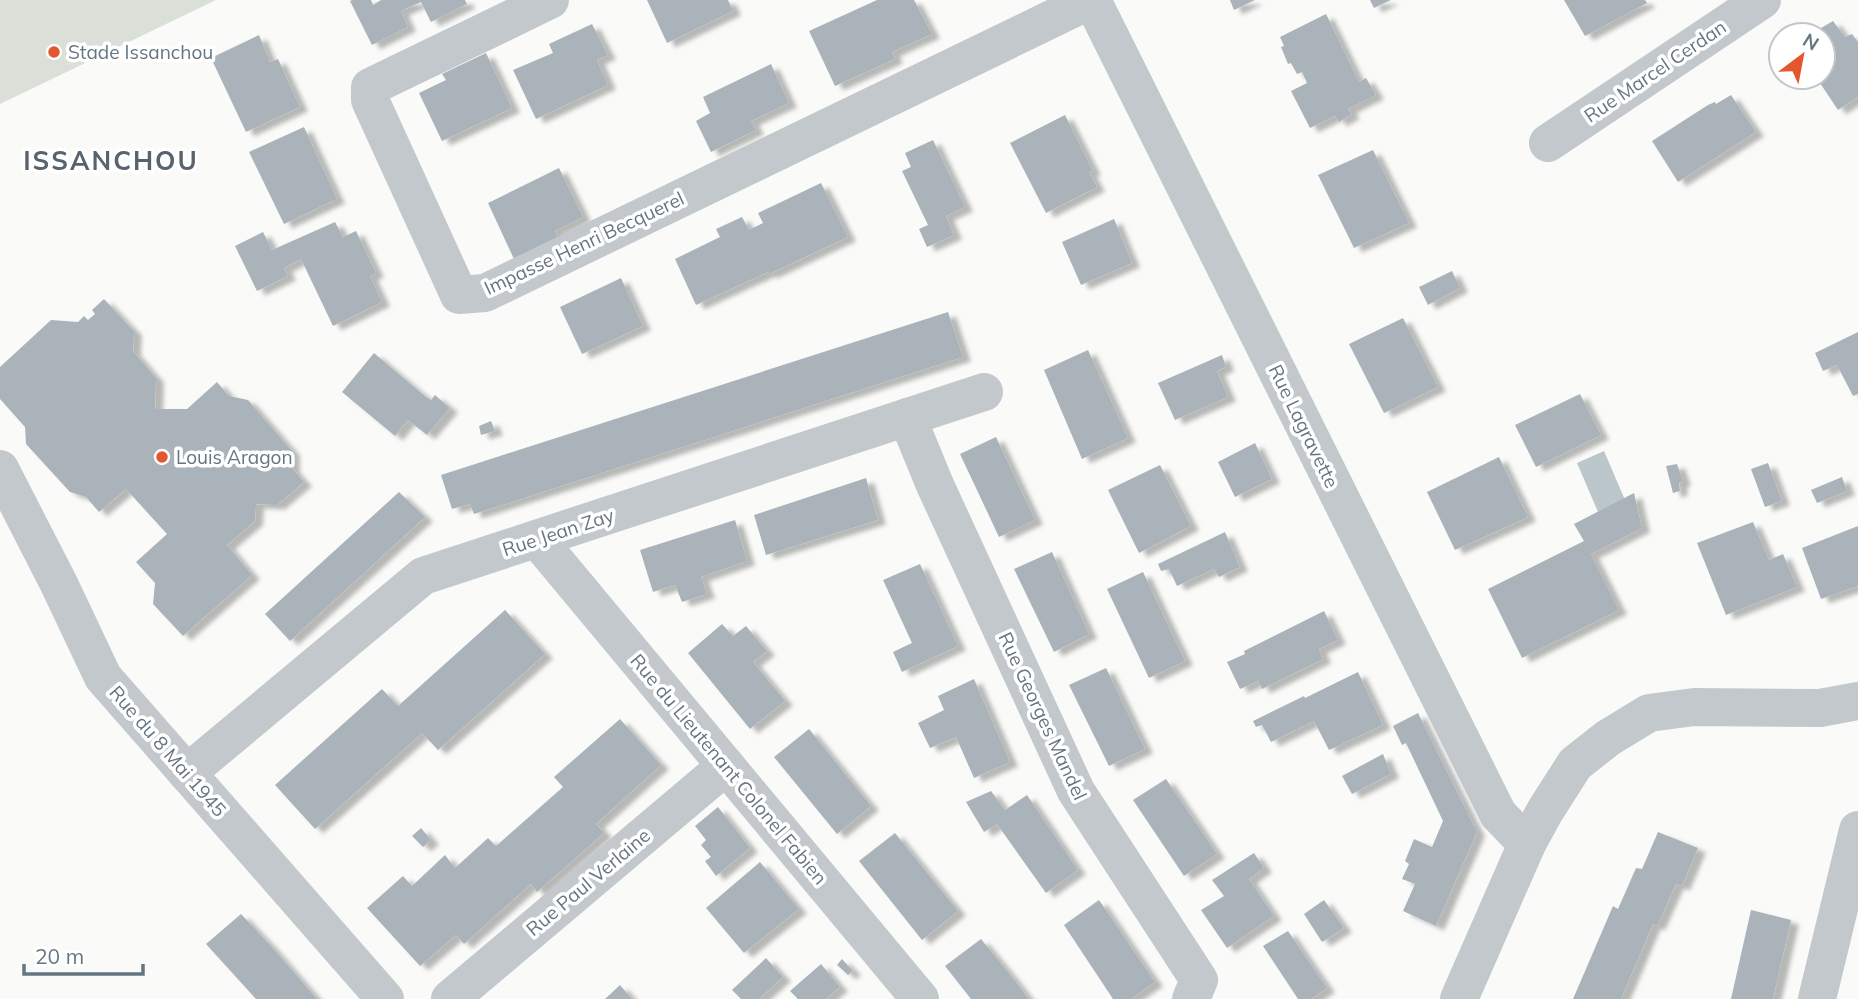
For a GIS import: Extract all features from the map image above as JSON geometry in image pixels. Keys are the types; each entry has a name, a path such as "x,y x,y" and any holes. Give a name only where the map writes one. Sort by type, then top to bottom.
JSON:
{"street":[{"name":"Impasse Henri Becquerel","path":"550,0 370,87 370,100 459,295 485,293 1091,0"},
{"name":"Rue Lagravette","path":"1091,0 1498,814 1528,844"},
{"name":"Rue Marcel Cerdan","path":"1548,143 1762,0"},
{"name":"Rue Jean Zay","path":"187,773 423,576 984,392"},
{"name":"Rue Georges Mandel","path":"907,417 935,485 1076,791 1199,980 1191,999"},
{"name":"Rue du 8 Mai 1945","path":"0,469 60,584 103,677 385,999"},
{"name":"Rue du Lieutenant Colonel Fabien","path":"537,539 920,999"},
{"path":"1459,999 1545,811 1574,764 1608,738 1649,713 1694,707 1820,708 1858,701"},
{"name":"Rue Paul Verlaine","path":"450,999 726,766"},
{"path":"1816,999 1858,830"}],"shaded area":[{"name":"Stade Issanchou","path":"0,0 216,0 0,104"},
{"path":"1604,451 1625,500 1598,512 1577,463"}],"building":[{"path":"371,0 373,5 381,0 465,0 467,4 431,22 421,2 401,11 408,27 372,45 350,1"},
{"path":"647,0 728,0 733,11 667,43"},
{"path":"877,0 914,0 932,34 892,52 895,59 835,86 809,31"},
{"path":"1230,0 1255,0 1234,10"},
{"path":"1370,0 1391,0 1374,8"},
{"path":"1564,0 1645,0 1647,3 1585,36"},
{"path":"1326,14 1359,82 1366,78 1376,95 1348,109 1352,114 1339,122 1335,116 1310,128 1291,91 1307,83 1302,72 1297,74 1291,63 1288,64 1280,37"},
{"path":"592,24 608,55 597,60 608,85 536,119 513,70 553,53 549,44"},
{"path":"1837,26 1845,37 1852,34 1858,42 1858,97 1838,110 1825,91 1837,91"},
{"path":"259,35 270,62 278,59 300,107 246,132 211,58"},
{"path":"486,53 512,108 442,141 419,93 446,80 442,74"},
{"path":"771,64 789,103 751,121 756,130 711,152 696,121 710,113 703,97"},
{"path":"1731,95 1756,132 1678,182 1652,141 1708,105 1715,102 1716,104"},
{"path":"1065,115 1093,171 1089,172 1097,187 1046,213 1010,143"},
{"path":"304,127 337,199 284,224 249,152"},
{"path":"933,140 965,207 946,216 954,235 927,247 919,229 928,225 902,171 911,167 905,153"},
{"path":"1373,150 1409,223 1354,248 1318,175"},
{"path":"559,168 583,217 555,231 558,237 514,259 488,203"},
{"path":"821,183 848,237 696,305 675,259 720,237 716,229 742,217 749,230 763,223 758,213"},
{"path":"1114,219 1132,263 1081,285 1062,242"},
{"path":"335,222 343,237 356,231 376,273 370,276 382,302 333,326 301,259 284,268 288,276 257,291 235,246 263,232 272,250"},
{"path":"1452,271 1460,288 1428,305 1419,287"},
{"path":"621,278 643,326 582,354 560,307"},
{"path":"104,299 134,331 133,351 156,378 155,409 187,409 217,382 229,396 248,400 292,451 292,468 304,482 277,505 256,504 255,521 227,545 252,575 183,636 153,604 155,583 136,562 167,534 126,489 99,512 86,497 70,492 26,444 25,427 0,399 0,367 51,320 78,322 84,316 88,320 95,314 92,310"},
{"path":"948,312 963,357 474,514 470,504 452,509 441,475"},
{"path":"1403,318 1438,387 1384,413 1349,344"},
{"path":"1858,332 1858,394 1853,396 1837,365 1823,371 1815,353"},
{"path":"1088,350 1128,438 1082,459 1044,370"},
{"path":"374,353 426,397 431,400 435,395 450,408 427,435 408,420 395,436 342,392"},
{"path":"1222,355 1226,367 1217,371 1228,397 1175,420 1158,383"},
{"path":"1580,394 1601,435 1536,467 1515,425"},
{"path":"491,421 495,431 481,435 479,426"},
{"path":"996,437 1035,520 999,537 960,454"},
{"path":"1255,443 1272,479 1235,497 1218,462"},
{"path":"1499,457 1528,517 1455,550 1427,492"},
{"path":"1768,463 1782,501 1765,507 1751,469"},
{"path":"1677,464 1683,481 1679,483 1680,491 1673,493 1666,466"},
{"path":"1160,465 1191,526 1139,553 1108,490"},
{"path":"1842,477 1847,491 1817,503 1811,490"},
{"path":"866,478 878,520 766,555 754,515"},
{"path":"399,492 425,517 290,641 265,614"},
{"path":"1634,493 1642,528 1591,554 1619,610 1522,658 1488,589 1584,541 1574,524"},
{"path":"735,520 747,561 701,577 707,594 682,602 675,585 653,592 640,550"},
{"path":"1753,522 1769,560 1783,554 1797,587 1726,615 1697,543"},
{"path":"1858,526 1858,586 1821,599 1802,548"},
{"path":"1225,532 1240,567 1219,577 1214,569 1177,586 1169,569 1161,571 1158,564"},
{"path":"1052,552 1089,634 1054,652 1014,569"},
{"path":"920,564 958,646 902,672 893,652 912,643 883,580"},
{"path":"1143,572 1185,661 1149,678 1107,589"},
{"path":"505,610 545,654 438,750 422,733 315,829 275,785 382,689 398,706"},
{"path":"1324,611 1338,640 1319,649 1323,659 1262,689 1258,681 1240,689 1227,662"},
{"path":"722,624 733,636 746,626 767,651 753,662 785,701 750,729 688,653"},
{"path":"1106,668 1145,749 1109,766 1069,685"},
{"path":"1358,672 1383,725 1329,750 1314,721 1271,742 1262,725 1256,727 1253,721"},
{"path":"974,679 1010,762 974,778 956,737 930,748 918,723 944,710 938,696"},
{"path":"1418,713 1477,832 1436,926 1403,911 1415,884 1402,879 1409,864 1405,861 1414,839 1432,847 1443,821 1406,743 1402,745 1393,726"},
{"path":"620,719 661,765 596,824 604,833 537,892 531,884 464,944 456,935 420,966 367,908 403,876 412,886 445,855 455,868 488,838 496,846 563,787 554,777"},
{"path":"809,729 871,806 837,834 774,757"},
{"path":"1383,754 1391,774 1352,794 1342,776"},
{"path":"1166,779 1217,854 1184,876 1133,800"},
{"path":"991,791 1005,810 1027,795 1078,870 1046,893 997,824 984,832 966,802"},
{"path":"718,807 750,848 716,876 705,861 711,857 701,845 706,840 695,826"},
{"path":"421,828 431,840 423,847 412,836"},
{"path":"1658,832 1698,848 1682,886 1676,884 1657,926 1653,924 1621,999 1573,999 1613,906 1618,909 1636,868 1642,869"},
{"path":"895,833 958,911 922,940 859,861"},
{"path":"1254,853 1264,868 1249,879 1274,916 1227,948 1201,910 1224,896 1212,880"},
{"path":"760,862 799,909 744,953 706,908"},
{"path":"1099,900 1155,982 1131,999 1113,999 1064,925"},
{"path":"1324,900 1344,928 1322,942 1304,914"},
{"path":"1751,910 1791,920 1773,999 1731,999"},
{"path":"241,914 317,999 256,999 206,944"},
{"path":"1288,931 1327,988 1311,999 1298,999 1263,946"},
{"path":"981,939 1029,999 971,999 945,966"},
{"path":"766,958 783,977 759,999 741,999 732,990"},
{"path":"842,959 853,971 848,975 837,965"},
{"path":"821,964 840,987 826,999 798,999 790,991"},
{"path":"620,985 632,999 605,999"}],"place":[{"name":"Stade Issanchou","path":"54,52"},
{"name":"Louis Aragon","path":"162,457"}],"district":[{"name":"ISSANCHOU","path":"111,160"}]}
